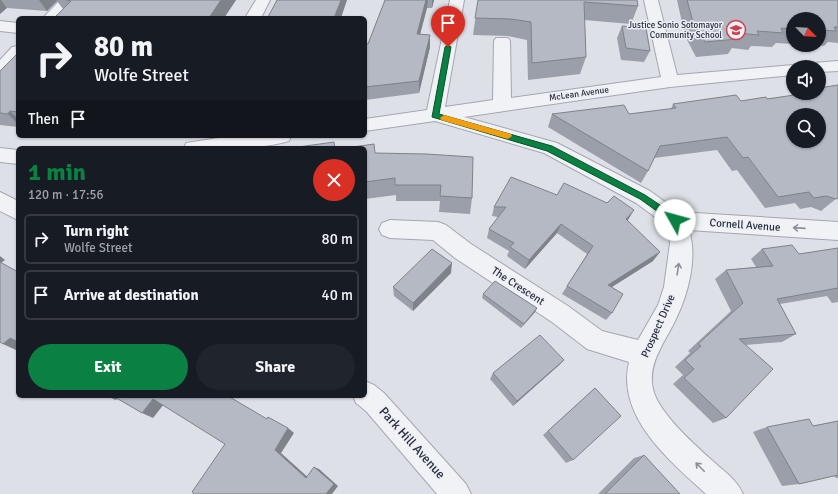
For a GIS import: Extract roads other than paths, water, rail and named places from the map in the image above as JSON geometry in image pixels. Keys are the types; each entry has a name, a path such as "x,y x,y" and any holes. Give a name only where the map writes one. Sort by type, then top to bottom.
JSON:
{"street":[{"path":"53,16 68,0"},
{"path":"254,16 263,0"},
{"path":"457,0 435,116 550,148 642,197 675,220"},
{"path":"651,0 670,81"},
{"path":"0,26 16,28"},
{"path":"502,40 502,106"},
{"path":"0,70 16,53"},
{"path":"826,67 838,66"},
{"name":"McLean Avenue","path":"367,125 670,81 786,71"},
{"path":"208,146 267,138"},
{"path":"0,155 16,156"},
{"path":"0,200 16,211"},
{"name":"Cornell Avenue","path":"675,220 838,231"},
{"name":"Prospect Drive","path":"675,220 681,242 679,269 672,300 644,354 638,379 643,401 656,424 728,494"},
{"name":"The Crescent","path":"390,229 438,231 463,251 560,314 596,342 644,354"},
{"name":"Park Hill Avenue","path":"367,396 380,407 456,494"}],"place":[{"name":"Justice Sonio Sotomayor Community School","path":"736,30"}]}
